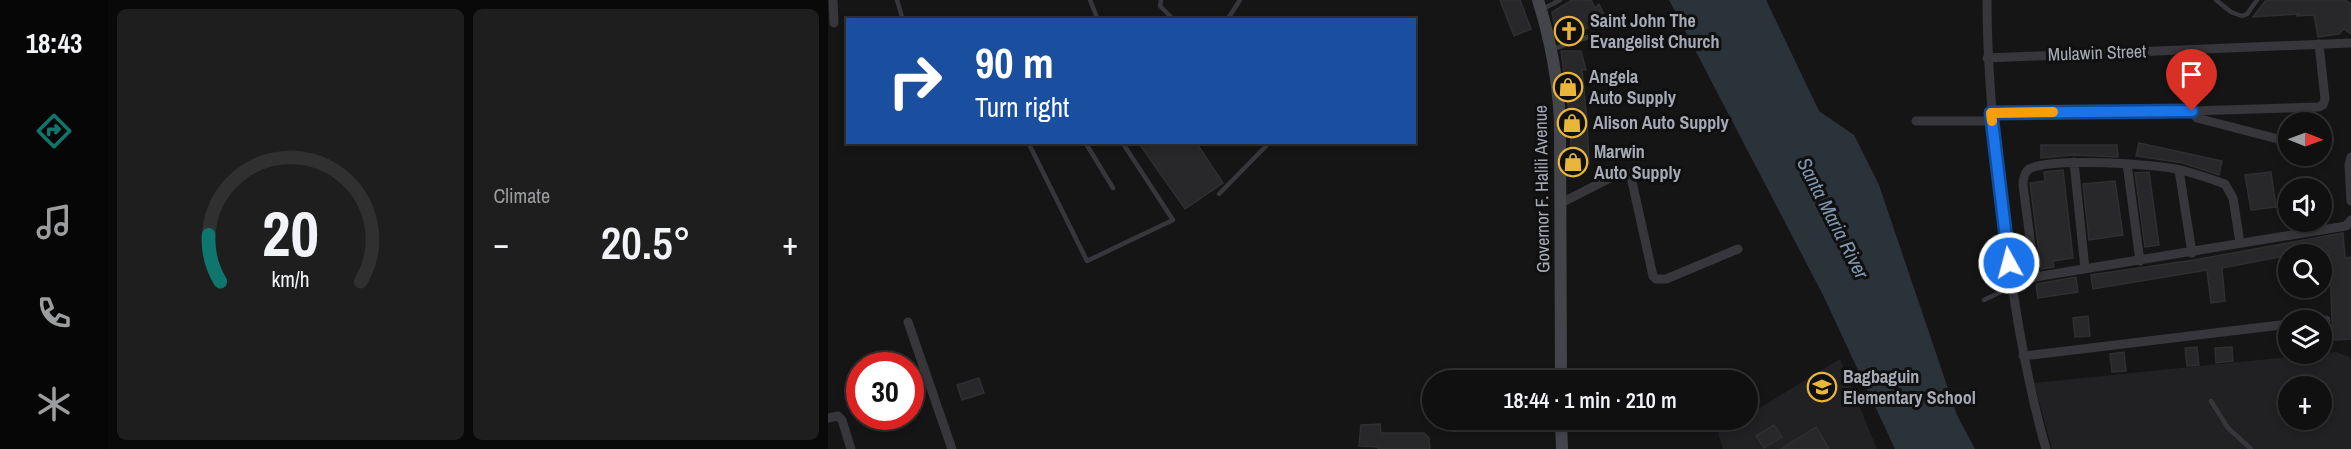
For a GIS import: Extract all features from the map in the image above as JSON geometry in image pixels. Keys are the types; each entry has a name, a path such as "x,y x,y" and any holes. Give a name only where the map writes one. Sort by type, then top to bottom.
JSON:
{"main road":[{"name":"Governor F. Halili Avenue","path":"1540,5 1558,83 1561,370"},
{"path":"1562,430 1562,449"}],"street":[{"path":"833,0 834,23"},
{"path":"1987,0 1991,117 2011,287 2033,406 2046,449"},
{"name":"Mulawin Street","path":"1988,58 2351,43"},
{"path":"1916,122 1991,117 2319,107 2323,105 2325,99 2319,44"},
{"path":"2192,111 2197,118 2278,139"},
{"path":"2351,157 2349,165 2351,201"},
{"path":"2036,277 2022,185 2028,170 2037,167 2074,162 2127,164 2180,170 2226,184 2234,198 2240,243"},
{"path":"2074,162 2085,269"},
{"path":"2127,164 2140,261"},
{"path":"2180,170 2192,253"},
{"path":"1561,204 1618,174 1628,172 1653,276 1656,279 1666,279 1738,249"},
{"path":"2011,287 2036,277 2346,226 2351,220"},
{"path":"908,322 952,449"},
{"path":"2023,356 2278,325"},
{"path":"828,418 838,416 842,420 851,449"}],"lane":[{"path":"897,0 902,18"},
{"path":"1090,0 1097,18"},
{"path":"1161,0 1160,6 1172,18"},
{"path":"1228,18 1240,0"},
{"path":"1540,5 1560,0"},
{"path":"2216,0 2231,12 2242,16 2247,14 2257,0"},
{"path":"1552,49 1591,36"},
{"path":"1029,144 1087,261 1173,220 1123,144"},
{"path":"1086,144 1113,188"},
{"path":"1219,194 1268,144"},
{"path":"1984,300 2011,287"},
{"path":"2211,401 2228,428 2251,449"}],"shaded area":[{"path":"2332,352 2336,352 2350,357 2351,360 2351,449 2052,449 2034,383 2278,358 2278,364 2332,364"},
{"name":"Bagbaguin Elementary School","path":"1840,359 1877,449 1723,449 1718,433 1723,430 1758,430 1758,409"}],"water":[{"name":"Santa Maria River","path":"1669,0 1766,0 1819,111 1854,135 1879,185 1957,415 1975,449 1895,449 1823,295"}],"building":[{"path":"1500,0 1520,0 1531,29 1514,36"},
{"name":"Saint John The Evangelist Church","path":"1572,0 1591,0 1595,8 1599,4 1606,19 1558,42 1552,12"},
{"path":"2266,0 2345,0 2351,4 2351,34 2344,29 2339,34 2318,37 2314,15 2253,17"},
{"path":"1561,51 1581,51 1586,70 1582,70 1589,164 1572,164 1569,113"},
{"path":"2139,143 2222,161 2219,175 2183,163 2136,156"},
{"path":"1139,144 1197,144 1223,183 1185,209"},
{"path":"2041,145 2117,145 2118,157 2074,155 2041,158"},
{"path":"2063,170 2073,258 2053,261 2054,267 2041,269 2030,183 2045,181 2044,172"},
{"path":"2149,172 2159,245 2145,247 2135,173"},
{"path":"2271,172 2276,207 2251,210 2245,175"},
{"path":"2115,181 2123,235 2089,240 2083,184"},
{"path":"2343,233 2345,258 2351,257 2351,339 2333,340 2332,244 2282,244"},
{"path":"2278,245 2278,257 2222,268 2225,301 2211,303 2207,270 2093,289 2091,275"},
{"path":"2076,277 2078,292 2038,298 2036,284"},
{"path":"2088,316 2090,336 2075,337 2073,318"},
{"path":"2197,347 2199,365 2187,366 2185,348"},
{"path":"2232,347 2233,361 2216,363 2215,348"},
{"path":"2124,352 2126,371 2112,372 2110,354"},
{"path":"979,378 984,393 962,400 957,385"},
{"path":"1380,424 1381,433 1424,433 1429,438 1430,449 1378,449 1379,447 1359,446 1361,425"},
{"path":"1774,425 1782,437 1764,448 1756,436"},
{"path":"1816,427 1829,449 1781,449"}],"slow traffic":[{"path":"1992,121 1991,113 2053,112"}],"place":[{"name":"Saint John The Evangelist Church","path":"1569,31"},
{"name":"Angela Auto Supply","path":"1568,87"},
{"name":"Alison Auto Supply","path":"1572,123"},
{"name":"Marwin Auto Supply","path":"1573,162"},
{"name":"Bagbaguin Elementary School","path":"1822,387"}],"route":[{"path":"2009,263 1991,113 2192,111"}]}
